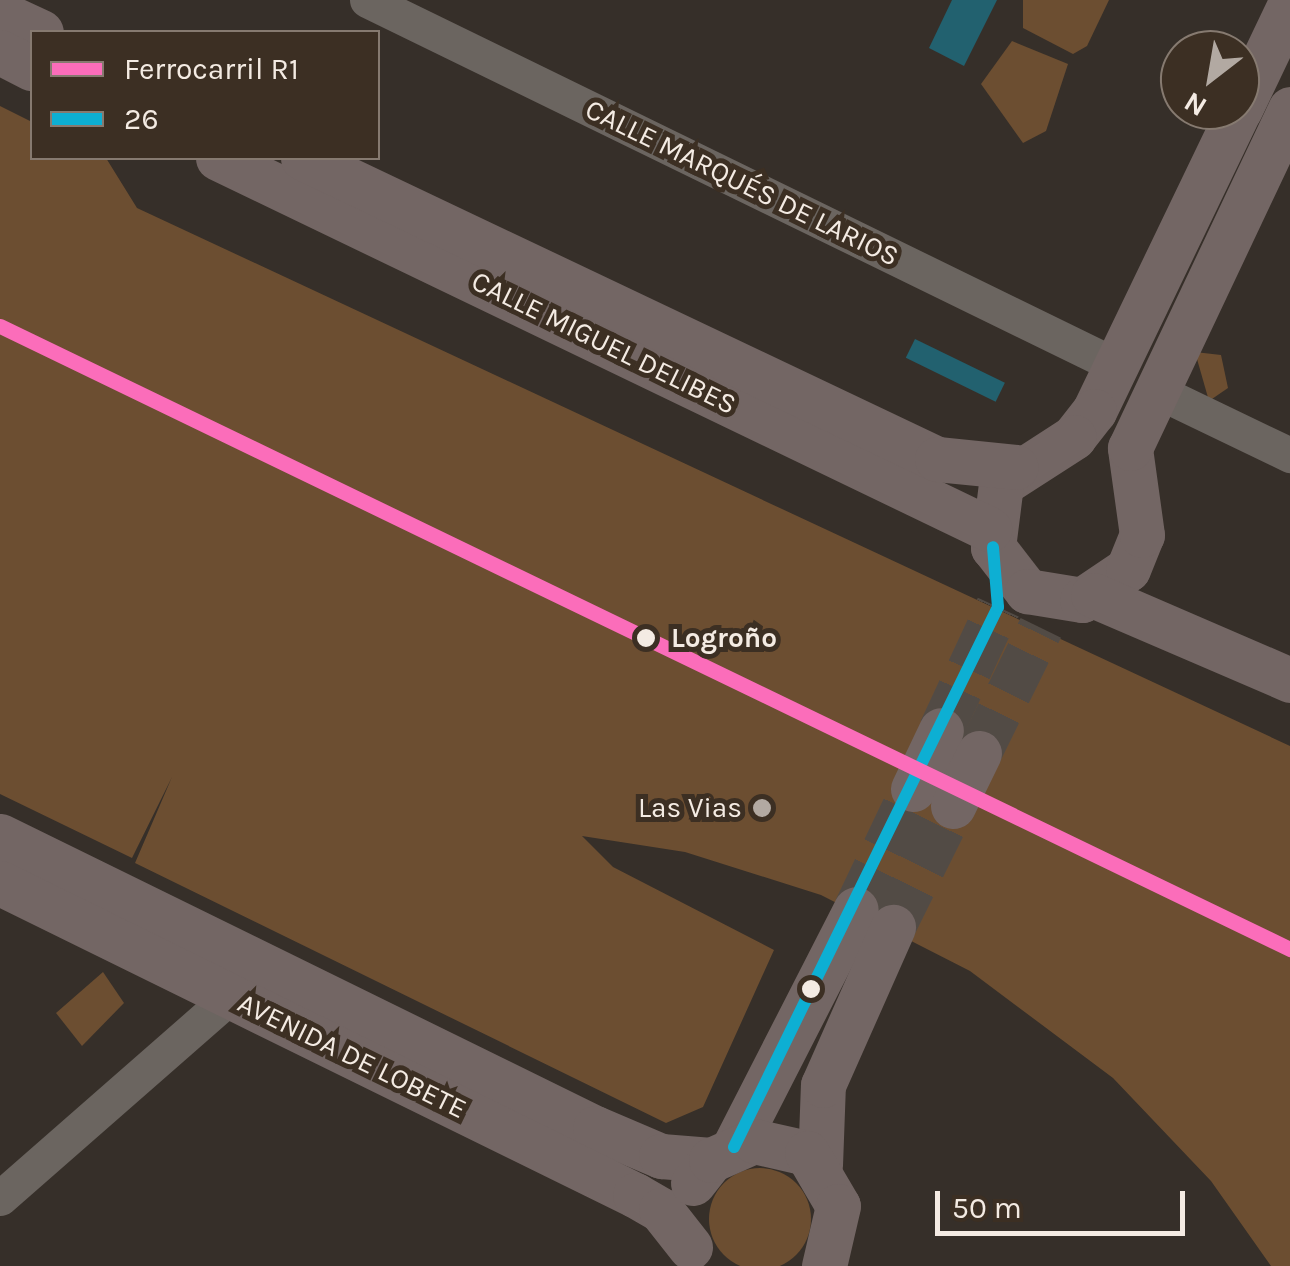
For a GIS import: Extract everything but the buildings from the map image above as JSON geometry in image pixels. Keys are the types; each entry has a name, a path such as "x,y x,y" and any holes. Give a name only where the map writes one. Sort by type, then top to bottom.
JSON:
{"main road":[{"path":"1260,67 1290,4"},
{"path":"0,13 37,30"},
{"path":"0,52 30,67"},
{"path":"1042,627 1108,596 1142,534 1130,448 1290,109"},
{"path":"998,607 991,538 1001,484 1030,459 1085,425 1230,130"},
{"name":"CALLE MIGUEL DELIBES","path":"222,160 991,538"},
{"name":"CALLE MIGUEL DELIBES","path":"307,160 937,459 1030,459"},
{"path":"1030,459 1100,457 1133,490"},
{"path":"991,538 1027,591 1108,596 1290,680"},
{"path":"941,730 933,797 979,753"},
{"name":"AVENIDA DE LOBETE","path":"0,836 661,1156 722,1154 782,1144 820,1165"},
{"name":"AVENIDA DE LOBETE","path":"0,883 635,1195 662,1210 692,1260"},
{"path":"692,1260 685,1206 874,918 823,1084 820,1165 840,1253"}],"street":[{"name":"CALLE MARQUÉS DE LARIOS","path":"367,0 1117,366"},
{"path":"1157,390 1290,455"},
{"path":"0,1198 231,996"}],"shaded area":[{"path":"1023,0 1109,0 1087,46 1073,54 1023,28"},
{"path":"1012,41 1068,64 1046,131 1023,143 981,84"},
{"path":"0,106 30,121 30,160 107,160 137,208 1290,746 1290,1266 1271,1266 1211,1181 1113,1078 970,971 821,895 685,852 582,836 613,867 774,950 703,1107 666,1123 135,863 172,777 132,858 0,794"},
{"path":"1195,352 1221,355 1228,388 1209,401"},
{"path":"103,972 124,1003 82,1046 56,1013"},
{"path":"750,1169 770,1169 788,1176 803,1191 810,1209 810,1229 803,1247 777,1267 743,1267 732,1262 717,1247 710,1229 710,1209 717,1191 732,1176"}],"water":[{"path":"952,0 997,0 964,66 929,48"},
{"path":"915,339 1005,383 996,402 906,358"}],"tunnel":[{"path":"941,730 998,607"},
{"path":"979,753 1041,627"},
{"path":"856,909 913,789"},
{"path":"893,927 953,806"}],"rail line":[{"name":"R1","path":"0,326 1290,949"}],"transit line":[{"name":"26","path":"734,1147 998,607 993,547"}],"place":[{"name":"Logroño","path":"646,638"},
{"name":"Las Vias","path":"762,808"}]}
